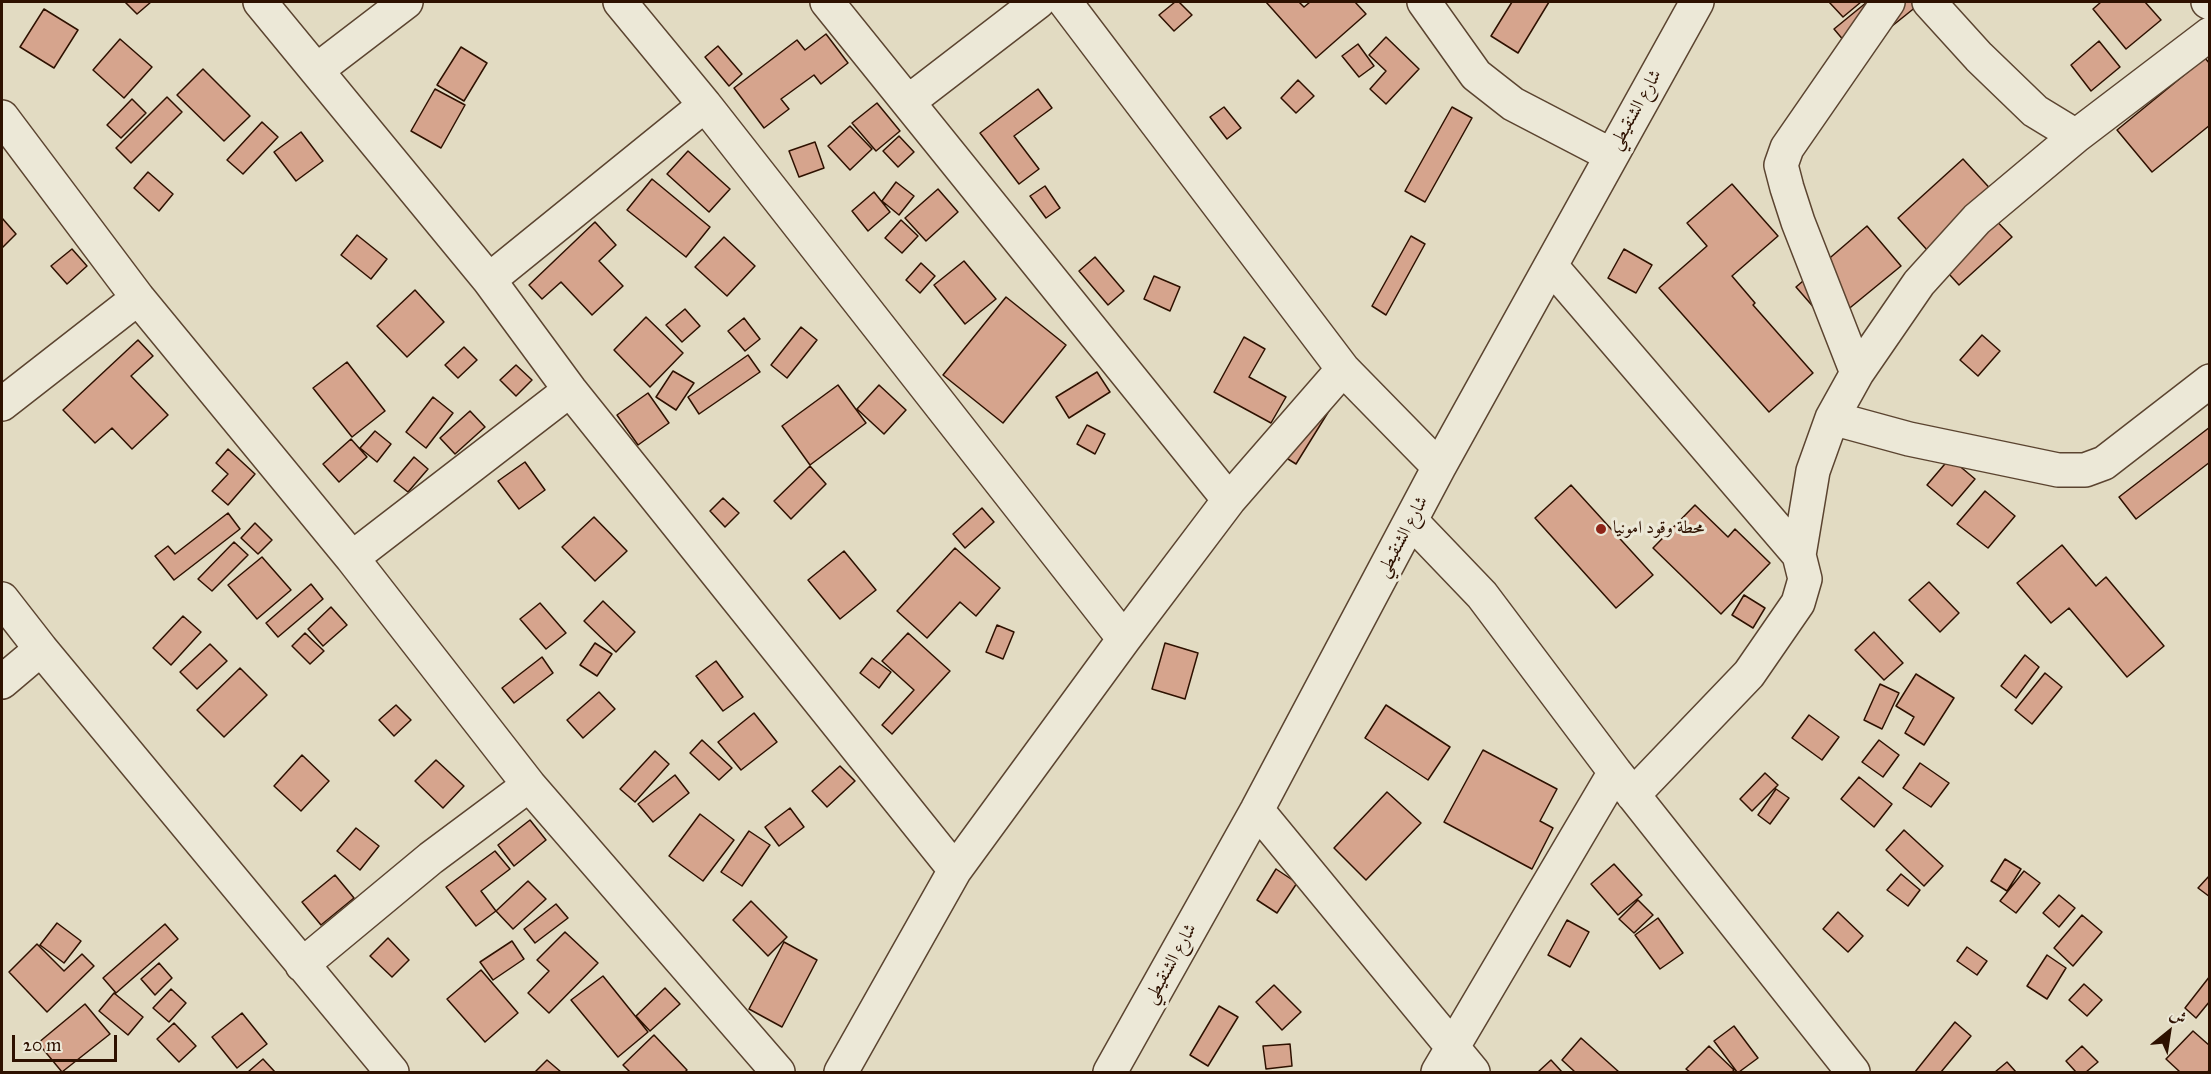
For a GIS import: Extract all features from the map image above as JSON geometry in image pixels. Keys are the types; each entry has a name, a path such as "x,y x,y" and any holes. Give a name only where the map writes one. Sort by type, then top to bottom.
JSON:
{"street":[{"path":"260,2 489,280 570,390 955,870"},
{"path":"317,70 406,2"},
{"path":"620,2 705,105 1124,639"},
{"path":"827,2 1229,500"},
{"path":"908,102 1038,2"},
{"path":"1065,2 1342,369 1439,467"},
{"path":"1424,2 1476,75 1513,104 1611,155"},
{"name":"شارع الشنقيطي","path":"1110,1072 1257,810 1412,522 1439,467 1697,2"},
{"path":"1857,373 1798,222 1781,165 1787,148 1888,2"},
{"path":"1929,2 1979,57 2028,105 2076,136"},
{"path":"1445,1059 1624,783 1742,681 1798,603 1805,579 1799,555 1813,471 1832,418 1857,373 1919,283 1970,227 2076,136 2210,34"},
{"path":"489,280 705,105"},
{"path":"2,117 138,298 352,558 529,785 778,1072"},
{"path":"1551,266 1799,555"},
{"path":"2,404 138,298"},
{"path":"842,1072 955,870 1229,500 1342,369"},
{"path":"1832,418 1909,439 2058,470 2085,470 2104,463 2210,381"},
{"path":"352,558 570,390"},
{"path":"1412,522 1482,595 1624,783 1853,1072"},
{"path":"2,598 41,650 392,1072"},
{"path":"2,682 41,650"},
{"path":"303,965 431,858 529,785"},
{"path":"1257,810 1445,1059 1473,1072"}],"building":[{"path":"125,2 151,2 137,14"},
{"path":"1175,2 1179,2 1192,15 1174,31 1159,15"},
{"path":"1266,2 1299,2 1304,7 1310,2 1355,2 1366,14 1316,58"},
{"path":"1512,2 1549,2 1518,53 1491,36"},
{"path":"1829,2 1861,2 1843,17"},
{"path":"1867,2 1922,2 1856,55 1834,29"},
{"path":"2101,2 2145,2 2161,20 2126,49 2093,9"},
{"path":"44,9 78,30 54,68 20,47"},
{"path":"826,34 848,63 821,84 814,75 781,99 789,109 764,128 734,88 797,40 805,50"},
{"path":"1386,37 1419,69 1386,104 1370,89 1386,71 1369,55"},
{"path":"120,39 152,67 124,98 93,70"},
{"path":"2099,41 2120,67 2091,91 2071,65"},
{"path":"1358,44 1374,66 1359,77 1342,56"},
{"path":"718,46 742,74 729,86 705,57"},
{"path":"461,47 487,63 464,101 437,85"},
{"path":"2205,58 2210,64 2210,125 2152,172 2117,130"},
{"path":"203,69 250,116 224,141 177,95"},
{"path":"1298,80 1314,96 1296,113 1281,98"},
{"path":"435,89 465,105 441,148 411,131"},
{"path":"1038,89 1052,108 1014,136 1039,169 1019,184 980,133"},
{"path":"167,97 182,112 131,163 116,148"},
{"path":"132,99 146,113 121,138 107,125"},
{"path":"877,103 900,131 876,151 852,123"},
{"path":"1224,107 1241,128 1227,139 1210,117"},
{"path":"1452,107 1472,118 1425,202 1405,191"},
{"path":"262,122 278,137 243,174 227,160"},
{"path":"850,126 872,149 850,170 828,146"},
{"path":"301,132 323,161 296,181 274,152"},
{"path":"899,136 914,152 898,167 883,151"},
{"path":"815,142 824,168 799,177 789,151"},
{"path":"688,151 730,189 709,212 667,174"},
{"path":"1963,159 1996,195 1983,207 2012,237 1959,285 1898,218"},
{"path":"148,172 173,194 159,211 134,188"},
{"path":"652,179 710,227 686,257 627,210"},
{"path":"896,182 914,196 899,215 882,201"},
{"path":"1732,184 1778,236 1732,276 1755,303 1753,305 1813,373 1769,412 1659,288 1707,246 1687,223"},
{"path":"1045,186 1060,208 1046,218 1030,196"},
{"path":"938,189 958,212 926,241 905,218"},
{"path":"874,192 890,212 868,231 852,211"},
{"path":"2,218 16,234 2,248"},
{"path":"901,220 918,236 902,253 885,238"},
{"path":"595,222 616,245 599,261 623,286 592,315 561,282 542,299 529,285"},
{"path":"1867,226 1901,266 1829,325 1796,287"},
{"path":"357,235 387,259 371,279 341,255"},
{"path":"1411,236 1425,244 1386,315 1372,306"},
{"path":"724,237 755,266 727,296 695,267"},
{"path":"72,249 87,266 67,284 51,266"},
{"path":"1624,249 1652,265 1636,293 1608,278"},
{"path":"1095,257 1124,291 1108,305 1079,271"},
{"path":"964,261 996,299 965,324 934,285"},
{"path":"921,263 935,276 920,293 906,280"},
{"path":"1154,276 1180,287 1170,311 1144,299"},
{"path":"415,290 444,322 407,357 377,326"},
{"path":"1006,297 1066,345 1003,423 943,375"},
{"path":"685,309 700,326 682,342 666,325"},
{"path":"646,317 683,353 650,387 614,350"},
{"path":"744,318 760,339 745,351 728,331"},
{"path":"801,327 817,340 787,378 771,365"},
{"path":"1982,335 2000,351 1978,376 1960,360"},
{"path":"1244,337 1265,349 1249,377 1286,397 1271,423 1214,392"},
{"path":"138,340 153,356 131,376 168,415 132,449 112,428 95,443 63,410"},
{"path":"464,347 477,360 458,378 445,365"},
{"path":"748,355 760,372 699,414 688,397"},
{"path":"347,362 385,411 352,437 313,388"},
{"path":"516,365 532,380 516,396 500,380"},
{"path":"673,371 694,383 676,410 656,397"},
{"path":"1097,372 1110,392 1069,418 1056,397"},
{"path":"838,385 866,423 810,465 782,426"},
{"path":"879,385 906,410 884,434 857,409"},
{"path":"648,393 669,423 638,445 617,415"},
{"path":"433,397 453,413 426,448 406,432"},
{"path":"1332,406 1296,464 1272,449"},
{"path":"470,411 485,427 455,454 440,438"},
{"path":"1087,425 1105,434 1095,454 1077,444"},
{"path":"2210,427 2210,462 2136,519 2119,497"},
{"path":"375,431 391,444 377,462 360,448"},
{"path":"351,439 367,457 339,482 323,464"},
{"path":"228,449 255,474 228,505 212,491 228,474 216,463"},
{"path":"414,457 428,469 408,492 394,481"},
{"path":"1950,458 1975,479 1952,506 1927,485"},
{"path":"525,462 545,490 519,509 498,481"},
{"path":"810,466 826,484 791,519 774,501"},
{"path":"1571,485 1653,575 1616,608 1535,518"},
{"path":"1985,491 2015,516 1988,548 1957,524"},
{"path":"723,498 739,513 725,527 710,511"},
{"path":"1695,505 1728,537 1735,529 1770,563 1721,614 1653,548"},
{"path":"982,508 994,522 965,548 953,534"},
{"path":"228,513 240,529 174,580 155,556 168,546 175,554"},
{"path":"594,517 627,551 595,581 562,547"},
{"path":"255,523 272,540 258,554 241,538"},
{"path":"234,542 248,555 212,591 198,579"},
{"path":"2062,545 2096,586 2106,577 2164,646 2127,677 2069,608 2051,623 2017,583"},
{"path":"955,548 1000,588 976,616 960,602 927,638 897,611"},
{"path":"844,551 876,590 840,619 808,580"},
{"path":"262,557 291,590 257,619 228,585"},
{"path":"1929,582 1959,613 1940,632 1909,600"},
{"path":"311,584 323,599 278,637 266,623"},
{"path":"1744,595 1765,608 1753,628 1732,615"},
{"path":"603,601 635,632 616,652 584,621"},
{"path":"540,603 566,633 546,649 520,619"},
{"path":"331,607 347,625 323,646 308,629"},
{"path":"183,616 201,632 171,665 153,648"},
{"path":"997,625 1014,632 1003,659 986,652"},
{"path":"1874,632 1903,663 1884,680 1855,650"},
{"path":"305,633 324,651 310,664 292,646"},
{"path":"908,633 950,671 892,734 882,725 914,690 882,661"},
{"path":"595,643 612,654 597,676 580,665"},
{"path":"1165,643 1198,653 1185,699 1152,689"},
{"path":"210,644 227,661 197,689 180,672"},
{"path":"2025,655 2039,667 2016,698 2001,686"},
{"path":"542,657 553,673 514,703 502,688"},
{"path":"872,658 891,672 879,688 860,673"},
{"path":"716,661 743,697 723,711 696,676"},
{"path":"240,668 267,695 224,737 197,710"},
{"path":"2045,673 2062,687 2032,724 2015,710"},
{"path":"1916,674 1954,698 1924,745 1905,733 1914,717 1896,706"},
{"path":"1880,684 1899,693 1882,729 1864,720"},
{"path":"599,692 615,709 583,738 567,720"},
{"path":"396,705 411,720 394,736 379,720"},
{"path":"1386,705 1450,747 1428,780 1365,738"},
{"path":"754,713 777,742 741,770 718,742"},
{"path":"1809,715 1839,737 1822,760 1792,738"},
{"path":"702,740 732,768 719,780 690,753"},
{"path":"1879,740 1899,755 1883,777 1862,762"},
{"path":"1483,750 1557,789 1540,821 1553,828 1532,869 1444,822"},
{"path":"655,751 669,764 635,802 620,789"},
{"path":"302,755 329,781 301,811 274,786"},
{"path":"436,760 464,786 443,808 415,781"},
{"path":"1920,763 1949,783 1931,807 1903,788"},
{"path":"840,766 855,781 827,807 812,791"},
{"path":"1765,773 1778,785 1752,811 1740,799"},
{"path":"675,775 689,793 653,822 638,804"},
{"path":"1859,777 1892,804 1874,827 1841,799"},
{"path":"1776,789 1789,798 1770,824 1758,815"},
{"path":"1387,792 1421,823 1366,880 1334,848"},
{"path":"790,808 804,827 779,846 765,827"},
{"path":"700,814 734,840 703,881 669,856"},
{"path":"530,820 546,840 514,866 498,845"},
{"path":"356,828 379,846 360,870 337,851"},
{"path":"1904,830 1943,866 1924,886 1886,850"},
{"path":"749,831 770,845 742,886 721,872"},
{"path":"495,851 510,869 481,891 496,911 476,926 446,887"},
{"path":"2005,859 2021,869 2007,891 1991,881"},
{"path":"1614,864 1642,895 1618,915 1591,884"},
{"path":"1276,869 1297,883 1277,913 1257,900"},
{"path":"2024,871 2040,883 2016,913 2000,901"},
{"path":"1901,874 1920,890 1908,906 1887,890"},
{"path":"335,875 354,898 321,925 302,902"},
{"path":"2210,875 2210,897 2198,888"},
{"path":"528,881 546,899 513,929 496,911"},
{"path":"2059,895 2075,908 2059,927 2043,913"},
{"path":"1638,900 1653,915 1634,933 1619,919"},
{"path":"751,901 787,937 768,956 733,920"},
{"path":"556,904 568,918 535,943 524,929"},
{"path":"1838,912 1863,936 1848,952 1823,929"},
{"path":"2082,915 2102,932 2073,966 2054,948"},
{"path":"1658,918 1683,953 1660,969 1635,935"},
{"path":"1567,920 1589,932 1570,967 1548,955"},
{"path":"57,923 81,941 64,963 40,945"},
{"path":"165,924 178,939 116,993 103,978"},
{"path":"565,932 598,963 549,1013 528,993 549,971 537,960"},
{"path":"388,938 409,960 392,977 370,956"},
{"path":"512,941 524,959 493,980 480,962"},
{"path":"784,942 817,960 782,1027 749,1009"},
{"path":"37,944 64,971 82,954 94,966 47,1012 9,972"},
{"path":"1967,947 1987,961 1977,975 1957,961"},
{"path":"2047,955 2066,968 2047,999 2027,986"},
{"path":"159,963 172,978 155,995 141,979"},
{"path":"481,970 518,1013 485,1042 447,999"},
{"path":"603,976 648,1032 618,1057 571,1000"},
{"path":"2210,976 2210,1001 2196,1018 2185,1008"},
{"path":"2084,984 2102,1000 2087,1016 2069,1000"},
{"path":"1274,985 1301,1012 1282,1030 1256,1002"},
{"path":"665,988 680,1004 650,1031 636,1016"},
{"path":"171,989 186,1003 169,1022 153,1008"},
{"path":"114,993 143,1017 128,1035 99,1011"},
{"path":"85,1004 110,1034 62,1072 38,1043"},
{"path":"1219,1006 1238,1017 1208,1066 1190,1055"},
{"path":"242,1013 267,1044 237,1068 212,1037"},
{"path":"1955,1022 1971,1036 1941,1072 1915,1072"},
{"path":"174,1023 196,1046 179,1062 157,1039"},
{"path":"1734,1026 1758,1058 1739,1072 1714,1041"},
{"path":"2193,1031 2210,1046 2210,1070 2207,1072 2180,1072 2166,1059"},
{"path":"654,1035 687,1070 685,1072 630,1072 623,1065"},
{"path":"1581,1038 1619,1072 1575,1072 1562,1060"},
{"path":"1290,1044 1292,1066 1266,1069 1263,1046"},
{"path":"1709,1046 1734,1070 1732,1072 1690,1072 1686,1069"},
{"path":"2082,1046 2098,1062 2086,1072 2076,1072 2066,1061"},
{"path":"263,1059 275,1072 248,1072"},
{"path":"547,1060 561,1072 535,1072"},
{"path":"1551,1060 1562,1072 1538,1072"},
{"path":"2007,1062 2016,1072 1995,1072"}],"place":[{"name":"محطة وقود امونيا","path":"1601,529"}]}
